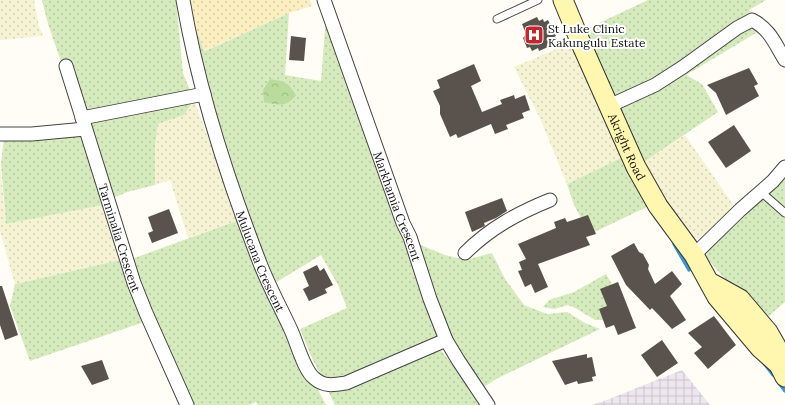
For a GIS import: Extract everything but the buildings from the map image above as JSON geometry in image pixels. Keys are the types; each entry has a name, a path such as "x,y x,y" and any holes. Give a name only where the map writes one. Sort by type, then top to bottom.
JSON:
{"street":[{"name":"Mulucana Crescent","path":"183,0 194,59 224,163 258,259 309,372 315,379 331,386 346,383 446,340"},
{"name":"Markhamia Crescent","path":"324,0 403,223 410,237 430,299 446,340 488,405"},
{"name":"Akright Road","path":"563,0 608,106 636,167 658,206 694,255 717,297 782,371"},
{"path":"608,106 655,85 683,67 737,28 752,20 762,25 769,33 785,60"},
{"name":"Tarminalia Crescent","path":"66,66 134,283 187,405"},
{"path":"0,134 32,134 84,124 204,94"},
{"path":"694,255 740,210 762,192 785,167"},
{"path":"465,253 477,241 502,222 523,211 550,200"}],"lane":[{"path":"497,19 538,0"},
{"path":"762,192 785,213"}],"shaded area":[{"path":"0,0 34,0 39,26 43,36 0,40"},
{"path":"573,42 625,156 567,184 539,116 514,67"},
{"path":"194,100 239,220 188,238 170,180 155,185 155,147 158,124 184,115"},
{"path":"685,135 736,209 715,232 698,239 689,237 670,210 644,162"},
{"path":"0,164 6,224 103,205 120,260 15,284 0,231"},
{"path":"682,370 710,405 592,405 604,401"}],"green space":[{"path":"42,0 176,0 183,73 194,100 184,115 158,124 155,147 155,185 127,192 109,200 48,24"},
{"path":"648,0 766,0 749,10 761,30 686,75 702,84 718,112 644,162 582,31"},
{"path":"289,13 285,75 321,81 326,16 358,107 381,180 397,222 417,254 435,322 440,349 483,405 335,405 312,358 300,329 347,308 338,285 321,255 275,283 191,74 189,65 188,33 197,31 205,51"},
{"path":"270,79 286,83 296,95 286,104 278,105 264,102 263,90"},
{"path":"77,123 103,205 6,224 1,164 4,137 69,130"},
{"path":"625,156 647,207 590,234 574,205 567,184"},
{"path":"785,174 785,302 762,322 706,257 708,249"},
{"path":"239,220 309,373 326,405 258,405 256,402 250,405 191,405 129,260"},
{"path":"418,244 445,255 466,260 492,253 505,279 524,305 547,314 567,312 585,323 600,329 498,378 482,388 463,366 432,289 423,254"},
{"path":"120,260 147,321 30,361 10,306 15,284"},
{"path":"606,274 619,297 604,320 595,320 568,305 554,309 543,307 549,300 574,292"}],"sand":[{"path":"185,0 310,0 312,6 289,13 204,51 197,31 188,33"}],"waterway":[{"path":"674,244 689,270"},
{"path":"764,363 773,375"},
{"path":"779,383 785,391"}],"place":[{"name":"St Luke Clinic Kakungulu Estate","path":"534,35"}]}
